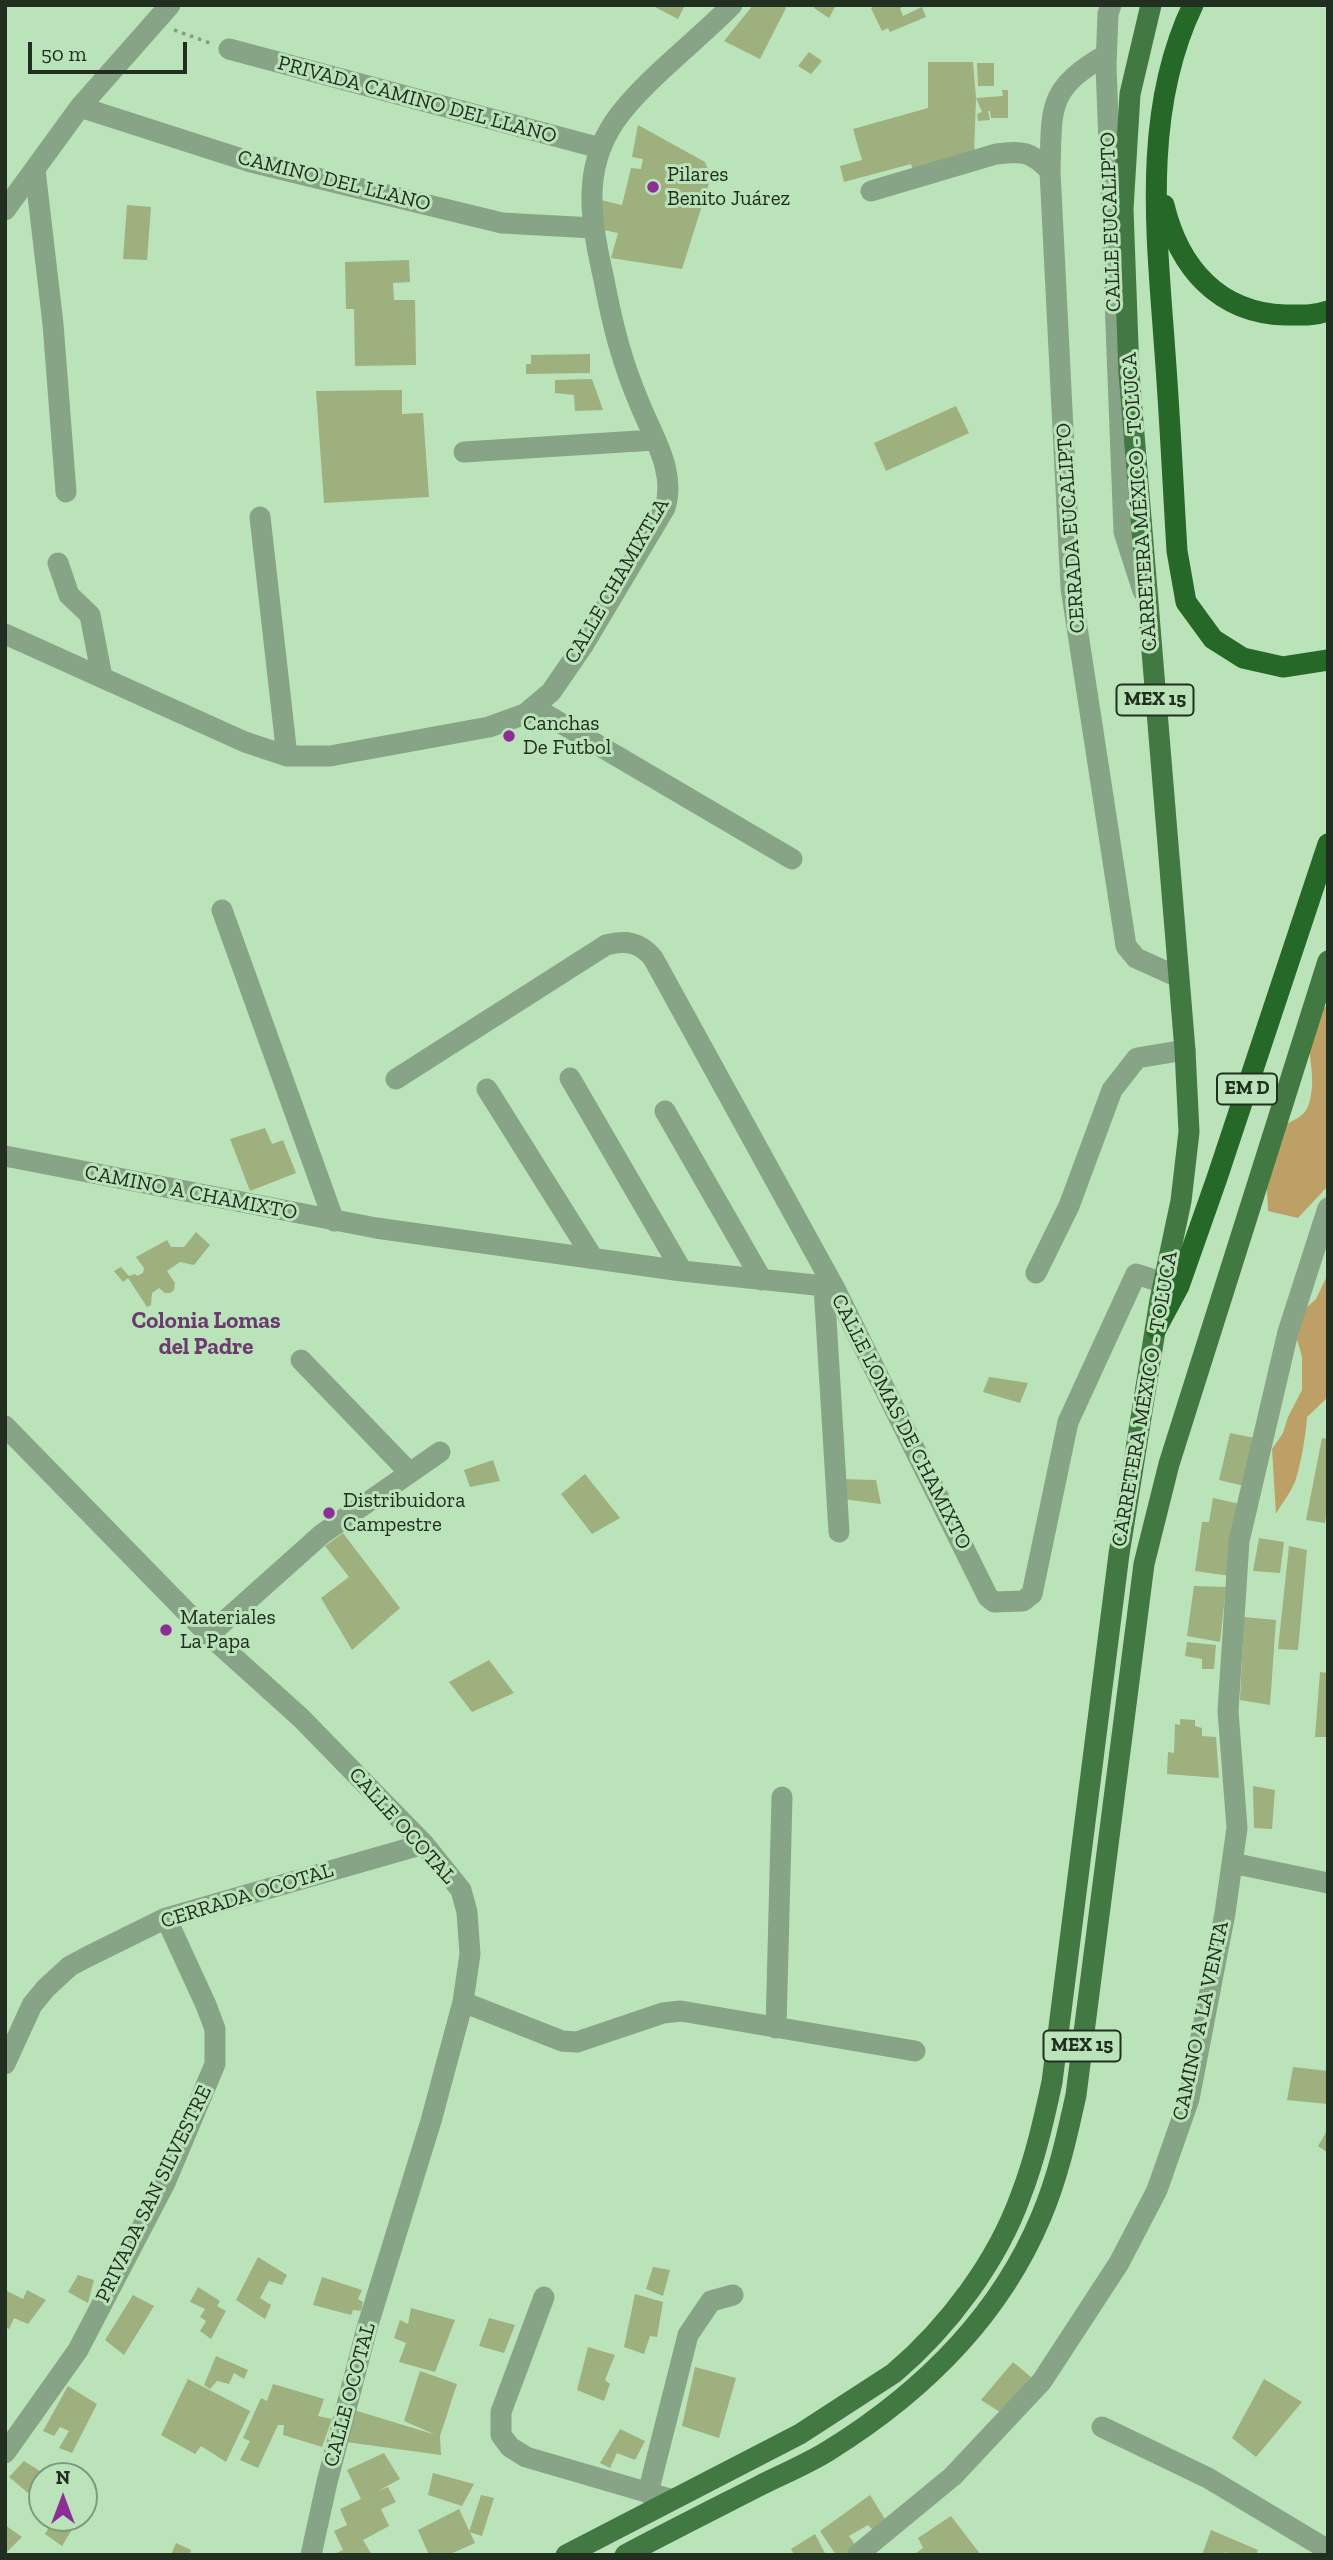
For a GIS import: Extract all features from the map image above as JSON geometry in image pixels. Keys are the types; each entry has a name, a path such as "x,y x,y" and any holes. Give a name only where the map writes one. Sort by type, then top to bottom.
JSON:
{"highway":[{"path":"1193,5 1163,94 1155,208 1177,551 1186,602 1213,639 1243,659 1283,667 1328,660"},
{"path":"1157,176 1169,227 1189,266 1222,298 1265,314 1313,316 1328,311"},
{"name":"EM D","path":"1156,1329 1179,1286 1328,844"}],"main road":[{"name":"CARRETERA MÉXICO - TOLUCA","path":"566,2555 800,2434 894,2373 906,2362 953,2310 981,2272 1005,2232 1022,2195 1052,2081 1105,1655 1156,1329 1181,1201 1189,1132 1185,1050 1129,373 1123,209 1130,94 1151,5"},
{"name":"CARRETERA MÉXICO - TOLUCA","path":"625,2555 827,2452 905,2396 967,2337 999,2295 1023,2255 1042,2215 1064,2151 1076,2095 1144,1564 1169,1464 1328,961"}],"street":[{"path":"5,210 80,107 170,5"},
{"name":"CALLE CHAMIXTLA","path":"535,708 551,692 584,644 665,508 669,494 667,469 623,367 593,228 592,183 600,148 623,111 732,5"},
{"name":"CALLE EUCALIPTO","path":"1111,5 1106,55 1116,389 1124,532 1147,603"},
{"name":"PRIVADA CAMINO DEL LLANO","path":"229,49 600,148"},
{"name":"CERRADA EUCALIPTO","path":"1106,55 1072,79 1057,97 1052,115 1050,171 1071,588 1126,946 1136,958 1178,977"},
{"name":"CAMINO DEL LLANO","path":"80,107 251,162 502,223 593,228"},
{"path":"872,191 996,154 1027,152 1039,159 1050,171"},
{"path":"35,170 53,324 66,492"},
{"path":"464,452 654,440"},
{"path":"260,517 286,756"},
{"path":"58,563 69,595 90,615 102,677"},
{"path":"5,634 245,742 286,756 330,756 476,730 508,721 535,708 792,859"},
{"path":"222,910 334,1221"},
{"path":"396,1079 606,945 621,941 645,948 653,958 829,1287 839,1532"},
{"path":"1036,1273 1069,1206 1112,1090 1138,1058 1185,1050"},
{"path":"570,1078 682,1272"},
{"path":"487,1088 593,1258"},
{"path":"665,1111 762,1280"},
{"name":"CAMINO A CHAMIXTO","path":"5,1156 376,1228"},
{"name":"CAMINO A LA VENTA","path":"857,2555 953,2476 1042,2381 1119,2263 1157,2190 1189,2099 1225,1913 1237,1828 1228,1711 1239,1541 1288,1332 1328,1208"},
{"name":"CALLE LOMAS DE CHAMIXTO","path":"376,1228 682,1272 829,1287 988,1597 994,1602 1023,1601 1032,1594 1068,1422 1136,1274 1164,1283"},
{"path":"301,1360 409,1472"},
{"name":"CALLE OCOTAL","path":"5,1426 209,1635 301,1718 424,1844 461,1891 467,1912 470,1954 463,2001 431,2121 367,2328 311,2555"},
{"path":"209,1635 322,1534 440,1452"},
{"path":"776,2028 782,1797"},
{"name":"CERRADA OCOTAL","path":"5,2064 32,2005 70,1966 89,1956 166,1918 424,1844"},
{"path":"1233,1863 1328,1883"},
{"name":"PRIVADA SAN SILVESTRE","path":"5,2453 78,2350 165,2183 215,2064 215,2029 166,1918"},
{"path":"463,2001 562,2041 577,2042 663,2014 681,2011 915,2050"},
{"path":"648,2493 688,2335 711,2301 733,2295"},
{"path":"544,2297 501,2412 501,2435 510,2447 526,2457 670,2499"},
{"path":"1102,2427 1208,2479 1328,2550"}],"path":[{"path":"155,24 229,49"}],"shaded area":[{"path":"1328,1004 1327,1187 1298,1218 1268,1211 1268,1149 1277,1132 1301,1116 1308,1107 1312,1087 1312,1027"},
{"path":"1328,1274 1328,1397 1307,1417 1296,1479 1276,1514 1272,1449 1283,1433 1302,1390 1302,1357 1295,1332 1306,1308 1316,1299"}],"building":[{"path":"651,5 685,5 678,19"},
{"path":"753,5 782,5 786,8 760,59 724,41"},
{"path":"816,5 836,5 829,18 814,8"},
{"path":"877,5 907,5 900,8 903,16 922,7 926,17 890,32 888,28 882,31 871,8"},
{"path":"809,52 822,61 811,74 798,66"},
{"path":"928,62 973,62 976,98 974,156 914,175 911,164 844,182 840,166 862,160 853,129 928,108"},
{"path":"977,63 994,63 994,86 978,86"},
{"path":"1002,90 1008,90 1008,118 991,118 988,111 990,120 978,121 977,114 982,112 976,98 1003,96"},
{"path":"638,125 705,162 711,177 682,269 611,258 618,233 594,228 601,200 622,205 631,168 641,169 643,159 632,157"},
{"path":"127,205 151,207 147,260 123,259"},
{"path":"409,260 410,282 393,283 394,300 415,300 416,365 355,366 354,309 346,309 345,262"},
{"path":"590,354 590,373 526,374 526,364 531,364 531,355"},
{"path":"592,379 603,410 575,411 574,395 555,393 555,380"},
{"path":"402,390 402,414 423,413 429,497 324,503 316,391"},
{"path":"956,406 969,433 886,471 874,443"},
{"path":"265,1128 272,1144 283,1140 296,1173 250,1191 230,1139"},
{"path":"196,1232 210,1245 194,1265 180,1262 167,1271 175,1283 174,1290 165,1293 159,1288 152,1293 151,1305 147,1307 128,1278 123,1282 114,1271 121,1267 129,1276 137,1276 143,1273 144,1268 136,1257 167,1240 171,1247 184,1247"},
{"path":"989,1377 1028,1383 1020,1403 983,1392"},
{"path":"1230,1433 1255,1438 1244,1486 1219,1480"},
{"path":"1322,1438 1328,1439 1328,1517 1325,1523 1306,1520"},
{"path":"493,1460 500,1481 470,1487 464,1470"},
{"path":"585,1474 620,1518 592,1534 561,1494"},
{"path":"840,1479 876,1480 881,1504 843,1499"},
{"path":"1213,1498 1240,1504 1230,1576 1195,1571 1202,1522 1209,1522"},
{"path":"343,1533 400,1608 352,1650 321,1598 349,1577 325,1546"},
{"path":"1259,1538 1284,1542 1280,1573 1253,1571"},
{"path":"1289,1546 1307,1550 1298,1650 1278,1649"},
{"path":"1194,1586 1226,1587 1220,1642 1187,1636"},
{"path":"1244,1617 1276,1620 1270,1705 1240,1700"},
{"path":"1187,1642 1216,1645 1214,1669 1202,1669 1202,1659 1185,1656"},
{"path":"489,1660 514,1693 472,1712 449,1682"},
{"path":"1320,1672 1328,1673 1328,1737 1315,1737"},
{"path":"1180,1719 1195,1720 1195,1726 1202,1728 1202,1736 1216,1737 1219,1778 1167,1774 1168,1752 1174,1753 1175,1724 1180,1725"},
{"path":"1253,1786 1275,1790 1272,1829 1254,1828"},
{"path":"1293,2067 1328,2071 1328,2104 1287,2100"},
{"path":"1328,2129 1328,2153 1318,2146"},
{"path":"258,2257 287,2275 282,2285 269,2281 260,2298 271,2305 265,2319 236,2300"},
{"path":"653,2267 670,2270 663,2296 646,2289"},
{"path":"78,2275 94,2280 88,2303 68,2292"},
{"path":"322,2277 362,2290 358,2299 363,2302 361,2311 353,2310 351,2315 313,2305"},
{"path":"198,2287 220,2301 217,2306 226,2311 211,2339 200,2331 206,2321 200,2317 205,2309 190,2302"},
{"path":"5,2290 23,2299 27,2290 46,2300 28,2324 14,2318 9,2329 5,2327"},
{"path":"635,2294 663,2302 657,2337 650,2336 644,2354 624,2347"},
{"path":"133,2295 154,2306 124,2355 105,2340"},
{"path":"411,2308 455,2320 435,2372 399,2362 406,2343 394,2338 400,2320 408,2324"},
{"path":"489,2318 515,2325 504,2353 479,2346"},
{"path":"588,2347 615,2355 605,2380 610,2384 604,2401 577,2390"},
{"path":"216,2356 248,2370 244,2379 234,2373 229,2384 217,2381 210,2389 204,2385"},
{"path":"1013,2362 1031,2377 1003,2414 981,2400"},
{"path":"695,2367 736,2378 719,2438 682,2426"},
{"path":"420,2371 457,2384 440,2436 441,2455 346,2442 354,2410 436,2435 404,2421"},
{"path":"188,2379 250,2411 226,2462 201,2446 195,2454 161,2435"},
{"path":"1264,2379 1302,2402 1256,2457 1232,2438"},
{"path":"273,2384 324,2399 318,2416 332,2419 322,2447 283,2435 284,2425 278,2425 258,2468 240,2460 250,2441 243,2438 261,2398 267,2401"},
{"path":"68,2386 97,2404 72,2453 59,2448 69,2431 60,2427 54,2436 43,2431"},
{"path":"620,2429 645,2441 635,2460 617,2453 610,2468 600,2463"},
{"path":"384,2453 400,2479 378,2491 388,2487 396,2502 381,2509 389,2526 363,2540 372,2555 332,2555 343,2550 334,2531 347,2525 340,2509 361,2499 347,2470"},
{"path":"24,2461 28,2464 28,2493 9,2477"},
{"path":"433,2473 474,2484 462,2506 428,2495"},
{"path":"481,2495 494,2498 482,2536 469,2532"},
{"path":"870,2495 885,2519 873,2530 868,2525 849,2536 856,2546 843,2555 836,2555 820,2531"},
{"path":"459,2509 475,2543 448,2555 429,2555 418,2530"},
{"path":"951,2516 981,2555 913,2555 923,2548 918,2538"},
{"path":"5,2525 22,2537 5,2554"},
{"path":"1211,2530 1258,2550 1256,2555 1230,2555 1225,2552 1224,2555 1202,2555"},
{"path":"46,2532 70,2532 62,2546 45,2534"},
{"path":"815,2534 826,2555 794,2555 791,2549"},
{"path":"176,2543 191,2550 189,2555 171,2555"}],"place":[{"name":"Pilares Benito Juárez","path":"653,187"},
{"name":"Canchas De Futbol","path":"509,736"},
{"name":"Distribuidora Campestre","path":"329,1513"},
{"name":"Materiales La Papa","path":"166,1630"}],"district":[{"name":"Colonia Lomas del Padre","path":"206,1334"}]}
